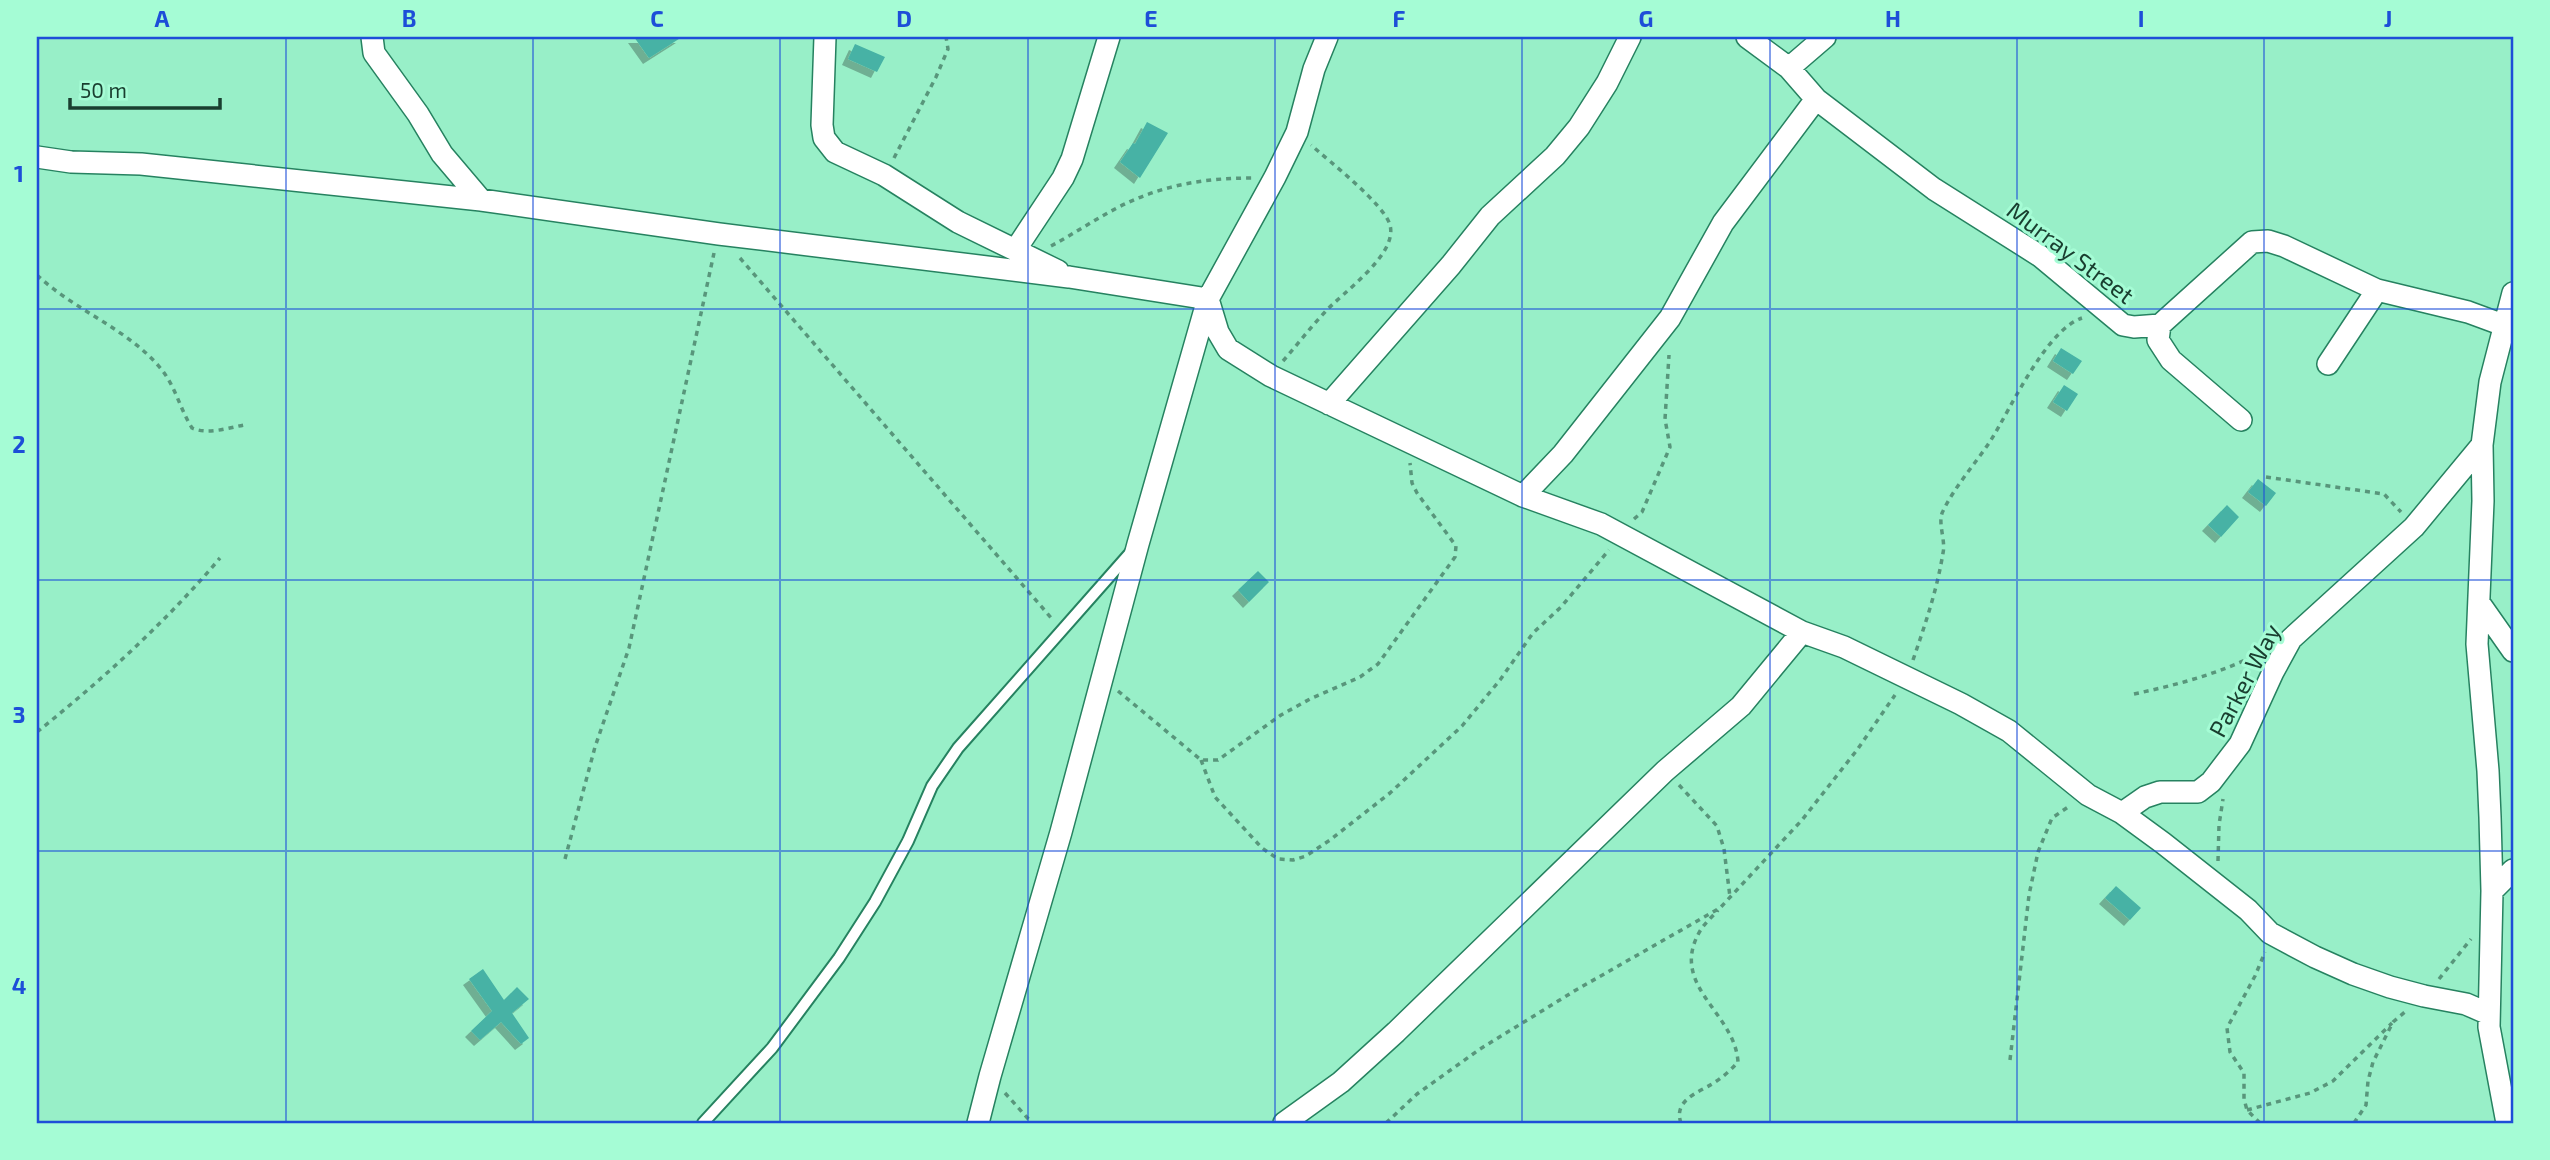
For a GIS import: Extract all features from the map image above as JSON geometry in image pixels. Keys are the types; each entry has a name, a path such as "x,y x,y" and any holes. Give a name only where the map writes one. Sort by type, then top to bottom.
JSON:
{"street":[{"path":"372,37 374,53 418,114 442,155 481,200"},
{"path":"825,37 822,125 824,138 835,152 884,175 958,222 1069,277"},
{"path":"1024,253 1072,159 1108,37"},
{"path":"978,1123 1104,680 1138,544 1208,299 1297,132 1314,69 1327,37"},
{"path":"1329,404 1451,265 1490,216 1555,156 1607,83 1630,37"},
{"name":"Murray Street","path":"1747,37 1789,68 1816,99 1934,189 2040,256 2123,325 2160,325"},
{"path":"1789,68 1825,37"},
{"path":"1524,496 1563,454 1670,318 1723,223 1816,99"},
{"path":"37,158 141,164 481,200 719,234 1069,277 1208,299"},
{"path":"2241,420 2171,360 2158,340 2160,325 2252,242 2268,241 2284,246 2377,290 2468,312 2507,338"},
{"path":"2328,364 2377,290"},
{"path":"2507,1123 2488,1014 2491,891 2488,771 2477,644 2483,501 2482,445 2490,382 2507,338 2513,293"},
{"path":"1208,299 1218,332 1227,349 1271,376 1524,496 1601,524 1802,632 1844,647 1908,677 2009,732 2088,795 2122,813 2215,884 2248,910 2270,933 2353,974 2424,996 2466,1004 2488,1014"},
{"name":"Parker Way","path":"2122,813 2145,797 2160,792 2187,793 2205,789 2240,744 2291,639 2414,527 2482,445"},
{"path":"2480,604 2513,651"},
{"path":"1284,1123 1341,1082 1396,1032 1665,771 1741,706 1802,632"},
{"path":"2491,891 2513,870"}],"lane":[{"path":"703,1123 772,1048 839,958 875,902 908,841 932,786 958,748 1138,544"}],"path":[{"path":"884,175 936,77 948,49 946,37"},
{"path":"1271,376 1326,311 1376,263 1389,242 1390,225 1376,204 1297,132"},
{"path":"1024,253 1135,199 1174,186 1213,178 1275,177"},
{"path":"719,234 1061,630"},
{"path":"565,859 595,747 629,648 719,234"},
{"path":"37,275 48,286 145,352 175,389 180,406 192,428 215,431 244,425"},
{"path":"1681,1123 1678,1115 1684,1102 1715,1083 1738,1062 1738,1052 1733,1041 1721,1019 1701,993 1691,972 1691,954 1700,931 1802,820 1857,750 1908,677 1930,609 1944,549 1941,513 1990,440 2038,360 2058,334 2074,320 2103,310"},
{"path":"1601,524 1626,521 1642,512 1666,460 1670,447 1665,419 1670,318"},
{"path":"1201,760 1218,760 1281,715 1360,677 1378,664 1450,567 1456,546 1412,483 1410,443"},
{"path":"2266,477 2384,494 2414,527"},
{"path":"1104,680 1201,760 1215,797 1262,848 1278,859 1293,860 1306,856 1329,841 1390,793 1462,726 1500,680 1533,633 1561,607 1622,535"},
{"path":"37,733 98,682 173,610 220,558"},
{"path":"2134,694 2235,665 2291,639"},
{"path":"2215,884 2219,825 2229,761"},
{"path":"1665,771 1717,826 1724,849 1730,897"},
{"path":"2010,1060 2029,895 2038,852 2052,818 2088,795"},
{"path":"1386,1123 1417,1094 1480,1049 1576,990 1720,908"},
{"path":"2247,1110 2310,1093 2333,1082 2393,1022 2424,996 2491,913"},
{"path":"2260,1123 2247,1110 2244,1099 2244,1073 2230,1052 2227,1028 2255,976 2270,933"},
{"path":"2354,1123 2366,1105 2369,1071 2393,1022"},
{"path":"990,1076 1032,1123"}],"building":[{"path":"634,37 682,37 649,58"},
{"path":"855,44 885,57 877,72 848,59"},
{"path":"1147,122 1168,133 1140,178 1120,162 1133,143 1135,144"},
{"path":"2061,348 2082,361 2073,374 2053,361"},
{"path":"2064,385 2078,394 2067,411 2053,402"},
{"path":"2258,479 2276,493 2266,506 2248,492"},
{"path":"2227,505 2239,517 2221,537 2208,525"},
{"path":"1258,571 1269,582 1249,602 1238,590"},
{"path":"2116,886 2141,908 2130,920 2105,898"},
{"path":"483,969 504,1000 517,987 529,999 512,1013 529,1038 521,1044 501,1022 480,1040 471,1031 492,1011 469,979"}]}
